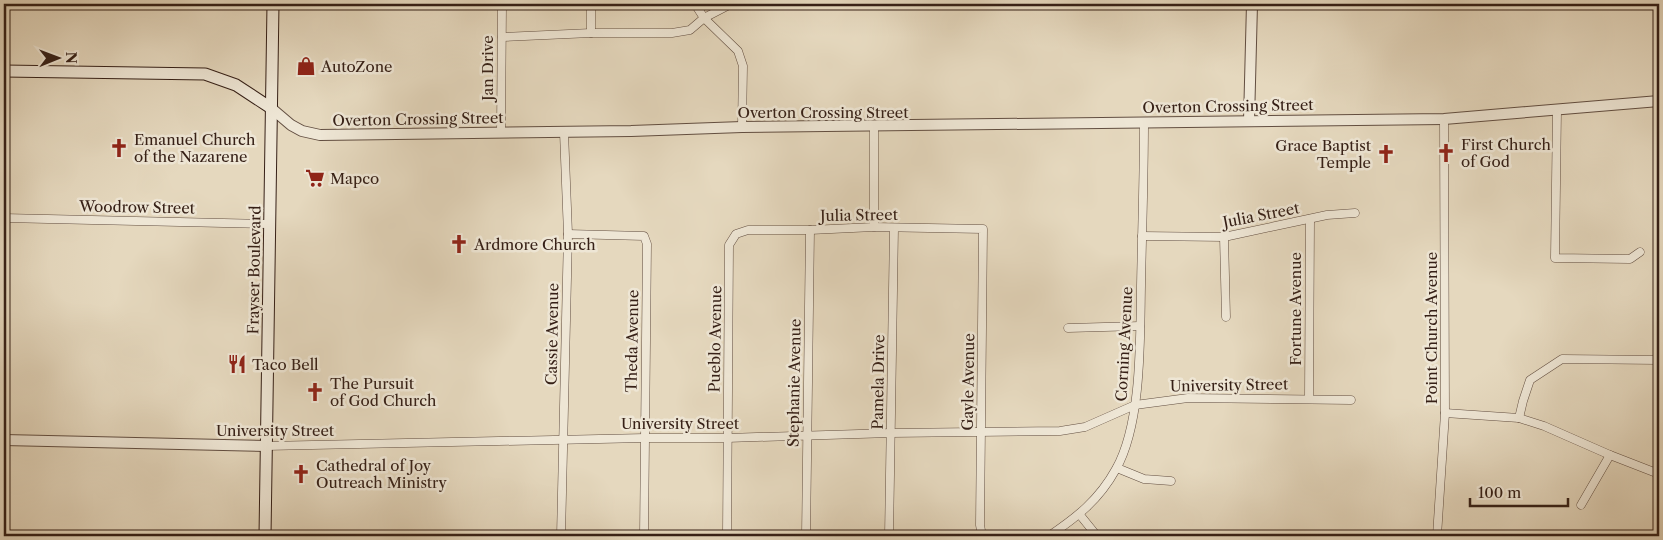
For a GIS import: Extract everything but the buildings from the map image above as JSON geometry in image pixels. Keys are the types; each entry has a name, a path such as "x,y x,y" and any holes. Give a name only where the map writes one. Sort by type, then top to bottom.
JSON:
{"main road":[{"name":"Frayser Boulevard","path":"265,536 273,4"},
{"name":"Overton Crossing Street","path":"4,71 205,74 236,85 271,108"}],"street":[{"name":"Jan Drive","path":"501,132 502,4"},
{"path":"591,4 591,33"},
{"path":"695,4 704,18 738,52 743,66 742,128"},
{"path":"502,37 591,33 672,33 690,30 704,18 731,4"},
{"path":"1249,121 1252,4"},
{"name":"Overton Crossing Street","path":"271,108 291,126 313,135 1444,119 1659,101"},
{"path":"1556,110 1555,258 1630,259 1640,252"},
{"name":"Point Church Avenue","path":"1437,536 1445,413 1444,119"},
{"name":"Corning Avenue","path":"1049,536 1080,515 1101,493 1117,468 1128,440 1135,405 1140,326 1144,122"},
{"path":"874,127 874,227"},
{"name":"Cassie Avenue","path":"561,536 568,234 564,132"},
{"name":"Julia Street","path":"1142,236 1224,237 1310,219 1355,212"},
{"name":"Woodrow Street","path":"4,218 270,224"},
{"name":"Fortune Avenue","path":"1309,399 1310,219"},
{"name":"Julia Street","path":"736,234 748,230 874,227 983,229"},
{"name":"Pamela Drive","path":"889,536 894,228"},
{"name":"Gayle Avenue","path":"982,536 980,526 983,229"},
{"name":"Stephanie Avenue","path":"806,536 810,230"},
{"name":"Theda Avenue","path":"568,234 644,236 647,244 644,536"},
{"name":"Pueblo Avenue","path":"727,536 729,245 736,234"},
{"path":"1224,237 1226,317"},
{"path":"1068,328 1140,326"},
{"path":"1519,418 1530,380 1562,359 1659,360"},
{"name":"University Street","path":"4,440 266,446 727,438 891,432 1060,431 1085,427 1135,405 1188,398 1351,400"},
{"path":"1445,413 1519,418 1544,426 1610,456 1659,474"},
{"path":"1581,505 1610,456"},
{"path":"1117,468 1144,479 1171,482"},
{"path":"1080,515 1097,536"}],"place":[{"name":"AutoZone","path":"306,66"},
{"name":"Emanuel Church of the Nazarene","path":"119,148"},
{"name":"First Church of God","path":"1446,153"},
{"name":"Grace Baptist Temple","path":"1386,154"},
{"name":"Mapco","path":"315,178"},
{"name":"Ardmore Church","path":"459,244"},
{"name":"Taco Bell","path":"237,364"},
{"name":"The Pursuit of God Church","path":"315,392"},
{"name":"Cathedral of Joy Outreach Ministry","path":"301,474"}]}
